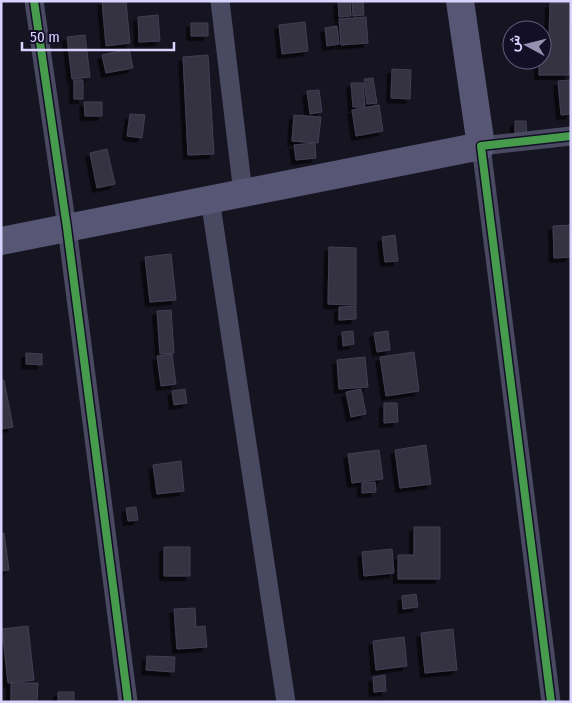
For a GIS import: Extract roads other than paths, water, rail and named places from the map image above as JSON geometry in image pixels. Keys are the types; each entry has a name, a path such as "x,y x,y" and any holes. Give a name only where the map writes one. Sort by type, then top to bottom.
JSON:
{"main road":[{"path":"1,240 481,146 460,1"}],"street":[{"path":"34,1 67,228 128,702"},
{"path":"220,1 244,193"},
{"path":"550,702 481,146 571,136"},
{"path":"210,199 286,702"}]}
